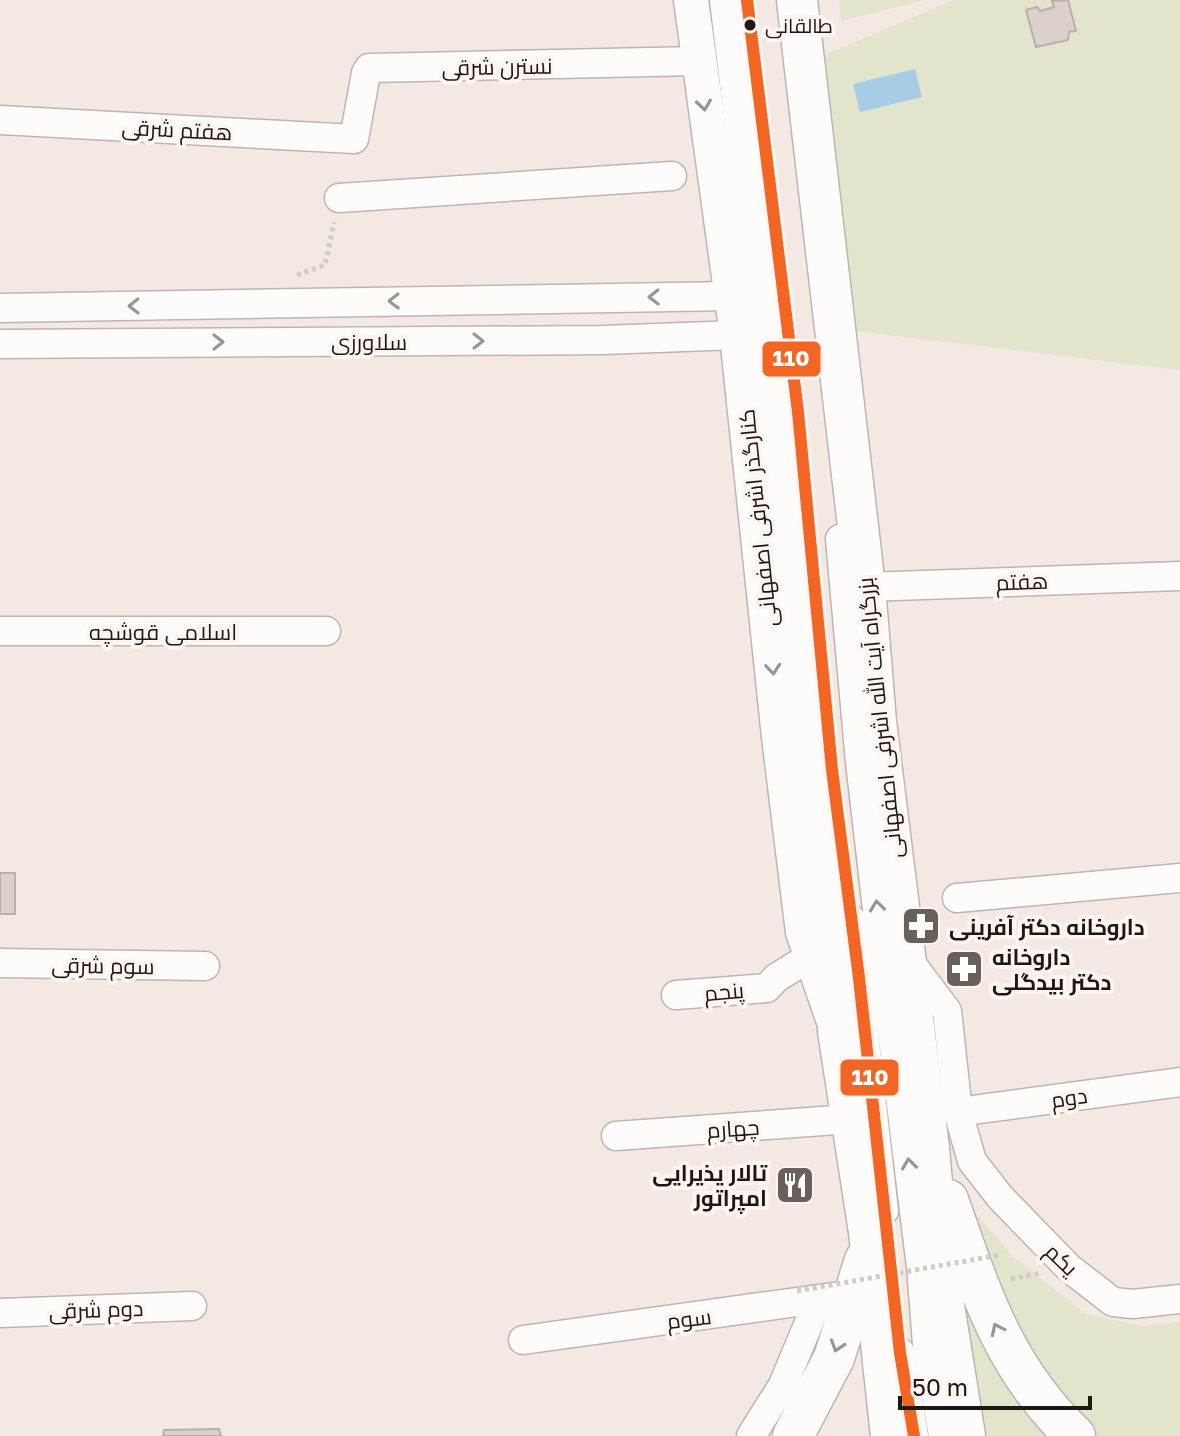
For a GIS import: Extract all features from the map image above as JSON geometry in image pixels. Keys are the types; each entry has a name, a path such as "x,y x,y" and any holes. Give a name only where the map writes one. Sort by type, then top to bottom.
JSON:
{"highway":[{"path":"730,0 778,396 814,777 836,954 838,1031 870,1245 891,1436"},
{"name":"بزرگراه آیت الله اشرفی اصفهانی","path":"797,0 865,587 876,722 929,1148 941,1287 965,1436"},
{"path":"929,1148 996,1329 1025,1380 1075,1436"},
{"path":"793,1436 834,1358 823,1296 870,1245"}],"main road":[{"name":"کنارگذر اشرفی اصفهانی","path":"691,0 737,335 779,737 803,932 838,1031"}],"street":[{"path":"747,0 798,412 832,770 859,978 900,1353 914,1436"},
{"path":"779,0 838,508 875,895 920,1252 927,1344 943,1436"},
{"name":"نسترن شرقی","path":"354,139 369,68 698,61"},
{"name":"هفتم شرقی","path":"0,120 354,139"},
{"path":"339,198 672,176"},
{"name":"سلاورزی","path":"0,308 732,296"},
{"path":"602,298 603,340"},
{"name":"سلاورزی","path":"0,344 603,340 737,335"},
{"name":"هفتم","path":"865,587 1180,576"},
{"name":"اسلامی قوشچه","path":"0,631 326,631"},
{"path":"957,898 1180,878"},
{"path":"904,954 947,1011 958,1112"},
{"name":"پنجم","path":"676,995 767,988 776,978 810,957"},
{"name":"سوم شرقی","path":"0,963 205,966"},
{"name":"دوم","path":"958,1112 1180,1082"},
{"name":"یکم","path":"958,1112 972,1161 1000,1197 1069,1268 1113,1302 1133,1304 1180,1299"},
{"name":"چهارم","path":"616,1136 850,1119"},
{"path":"751,1436 783,1385 823,1296"},
{"name":"سوم","path":"523,1340 823,1296"},
{"name":"دوم شرقی","path":"0,1313 192,1306"}],"path":[{"path":"272,303 288,279 325,265 339,198"},
{"path":"823,1296 1000,1255"}],"green space":[{"path":"839,0 925,0 841,21"},
{"path":"953,0 1180,0 1180,370 847,330 811,61"},
{"path":"958,1192 1013,1257 1088,1315 1141,1326 1180,1322 1180,1436 1091,1436 1036,1373"},
{"path":"949,1239 1004,1379 1045,1436 980,1436"}],"water":[{"path":"915,69 922,97 860,112 853,84"}],"building":[{"path":"1068,0 1076,31 1069,32 1068,40 1036,47 1026,10 1037,7 1040,11 1054,7 1052,1"},
{"path":"0,873 15,873 15,914 0,914"},
{"path":"219,1429 221,1436 163,1436 164,1430"}],"transit line":[{"name":"110","path":"747,0 798,412 832,770 859,978 900,1353 914,1436"}],"place":[{"name":"طالقانی","path":"750,25"},
{"name":"داروخانه دکتر آفرینی","path":"921,926"},
{"name":"داروخانه دکتر بیدگلی","path":"964,969"},
{"name":"تالار پذیرایی امپراتور","path":"795,1185"}]}
